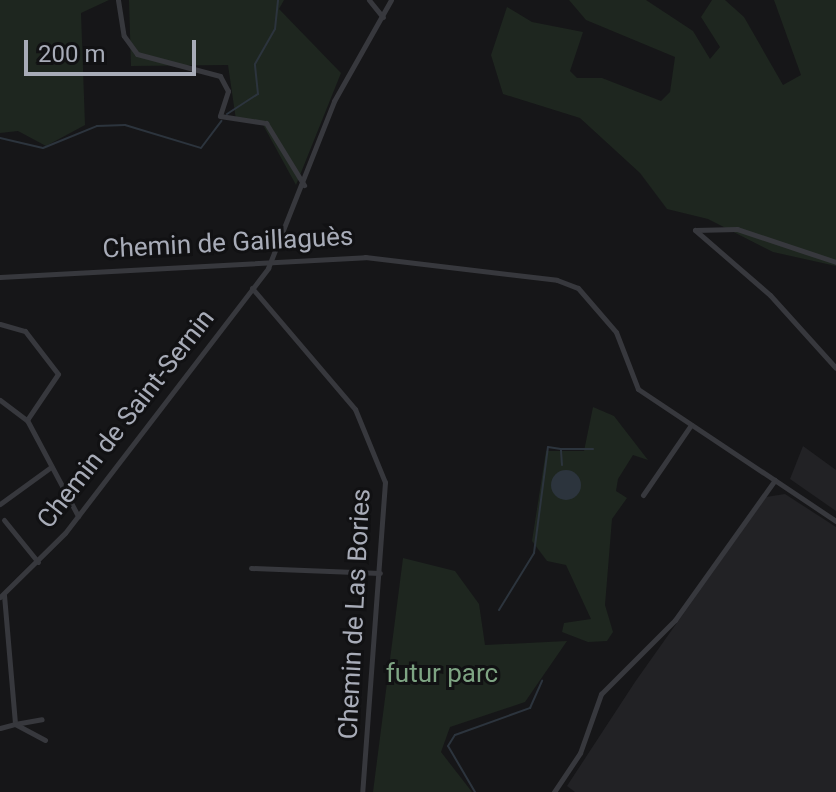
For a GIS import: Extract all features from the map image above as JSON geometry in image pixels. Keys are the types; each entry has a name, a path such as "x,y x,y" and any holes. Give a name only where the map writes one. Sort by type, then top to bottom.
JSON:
{"street":[{"path":"118,0 124,36 137,54 220,76 228,91 220,116 266,123 304,185"},
{"path":"369,0 383,17"},
{"name":"Chemin de Saint-Sernin","path":"2,595 38,562 78,516 275,257 334,101 391,0"},
{"path":"836,262 737,229 695,230 770,295 836,368"},
{"name":"Chemin de Gaillaguès","path":"0,277 171,271 275,257 391,259 557,280 578,288 616,332 638,389 836,521"},
{"name":"Chemin de Las Bories","path":"252,288 365,427 386,491 362,792"},
{"path":"0,324 25,331 58,374 27,420"},
{"path":"0,400 27,420 78,516"},
{"path":"643,495 691,425"},
{"path":"0,504 51,467"},
{"path":"554,792 580,753 601,694 675,620 775,480"},
{"path":"4,520 38,562"},
{"path":"251,568 380,573"},
{"path":"2,595 15,724"},
{"path":"0,728 42,719"},
{"path":"15,724 45,740"}],"shaded area":[{"path":"803,446 836,470 836,511 790,479"},
{"path":"566,470 572,471 580,479 580,491 572,499 566,500 560,499 552,491 551,485 552,479 560,471"},
{"path":"785,494 836,527 836,792 575,792 567,786 635,682 766,497"}],"green space":[{"path":"0,0 109,0 81,13 85,125 46,146 18,131 0,133"},
{"path":"129,0 284,0 279,9 341,73 296,185 262,123 236,120 228,65 131,66"},
{"path":"569,0 646,0 693,31 710,59 720,47 701,17 712,0 725,0 744,17 783,85 801,75 774,0 836,0 836,266 773,252 708,219 667,209 640,173 580,118 503,94 491,55 507,7 532,22 583,32 570,71 577,78 602,78 661,101 670,92 675,57 586,20"},
{"path":"593,407 614,416 648,460 633,455 618,479 616,491 627,498 612,519 605,605 613,632 607,641 588,642 562,632 564,623 591,619 566,565 547,561 532,541 546,451 584,451"},
{"name":"futur parc","path":"403,558 455,571 479,604 485,645 567,641 525,702 450,727 441,752 472,792 373,792"}],"waterway":[{"path":"227,114 258,94 255,64 275,29 278,0"},
{"path":"0,138 43,148 97,126 125,125 201,148 221,121"},
{"path":"499,610 534,553 548,447 561,449"},
{"path":"562,465 561,449 593,449"},
{"path":"475,792 448,746 455,735 530,708 542,681"}]}
